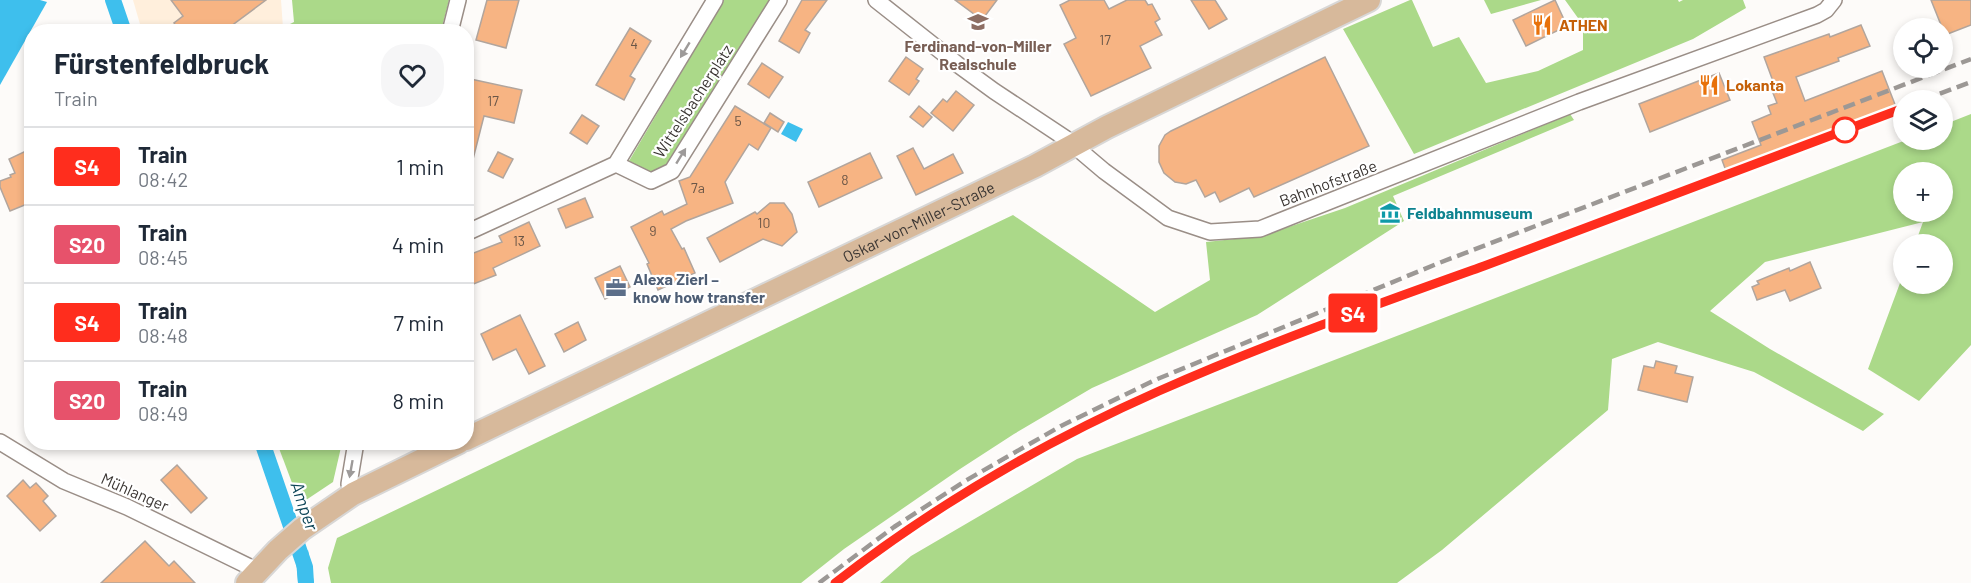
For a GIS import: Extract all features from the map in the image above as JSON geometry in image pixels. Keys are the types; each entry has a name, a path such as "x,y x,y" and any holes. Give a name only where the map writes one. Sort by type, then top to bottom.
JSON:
{"main road":[{"name":"Oskar-von-Miller-Straße","path":"474,435 1035,166 1073,144 1369,0"},
{"path":"252,577 278,550 303,529 353,494 443,450"}],"street":[{"path":"452,24 458,0"},
{"name":"Wittelsbacherplatz","path":"715,0 616,164 651,181 672,171 778,0"},
{"name":"Bahnhofstraße","path":"876,0 957,64 1073,144 1104,171 1168,218 1210,232 1260,229 1579,102 1817,15 1826,10 1834,0"},
{"path":"474,229 616,164"},
{"name":"Mühlanger","path":"0,442 64,481 127,507 252,577"},
{"path":"353,494 349,484 355,450"}],"shaded area":[{"path":"133,0 281,0 283,24 140,24"}],"green space":[{"path":"292,0 449,0 443,24 290,24 294,22"},
{"path":"724,0 771,0 668,166 651,172 629,161"},
{"path":"1410,0 1433,47 1459,37 1486,83 1538,71 1583,50 1583,25 1565,0 1678,0 1679,2 1683,0 1743,0 1746,8 1693,39 1414,154 1343,29"},
{"path":"1484,0 1541,0 1491,14"},
{"path":"1570,114 1574,120 1393,196 1404,221 1257,315 1092,388 1014,434 844,549 801,583 331,583 328,568 337,538 1013,215 1155,312 1210,280 1206,242 1262,236 1345,208"},
{"path":"1971,114 1971,345 1919,401 1868,369 1896,294 1953,294 1953,234 1919,234 1923,222 1765,262 1710,311 1770,349 1884,414 1863,431 1754,372 1658,342 1612,359 1608,410 1442,550 1397,583 880,583 911,556 1077,459 1893,145 1893,150 1953,150 1953,121"},
{"path":"280,450 340,450 333,482 300,504"}],"water":[{"path":"0,0 47,2 35,24 24,24 24,43 0,85"},
{"path":"788,122 803,129 796,142 781,134"},
{"path":"308,550 314,583 298,583 296,561"}],"building":[{"path":"171,0 266,0 234,24 175,24 183,16"},
{"path":"487,0 519,0 506,48 476,40"},
{"path":"802,0 827,0 805,30 810,33 799,53 779,41"},
{"path":"955,0 997,0 982,20"},
{"path":"1070,0 1104,0 1109,9 1127,0 1145,0 1148,5 1152,4 1160,19 1155,22 1162,35 1140,46 1151,68 1091,96 1064,44 1076,38 1060,5"},
{"path":"1191,0 1215,0 1227,19 1209,29"},
{"path":"1555,0 1567,26 1526,46 1513,20"},
{"path":"1931,0 1971,0 1971,25 1953,32 1953,18 1938,18"},
{"path":"1861,25 1870,46 1838,58 1839,61 1796,77 1805,101 1882,71 1893,99 1893,108 1726,171 1722,160 1761,145 1752,122 1771,114 1768,106 1777,103 1773,93 1777,92 1764,57 1829,34 1830,37"},
{"path":"630,28 651,41 630,76 635,79 624,100 596,85"},
{"path":"906,57 923,69 916,79 919,81 909,95 889,81"},
{"path":"1325,57 1369,146 1254,197 1249,188 1220,202 1215,192 1205,197 1196,180 1186,184 1175,182 1164,173 1159,162 1159,146 1165,135"},
{"path":"762,63 783,77 769,98 748,84"},
{"path":"1719,73 1730,100 1650,132 1639,104"},
{"path":"474,80 522,90 514,123 484,116 474,155"},
{"path":"956,91 974,105 953,131 931,113 943,99 947,102"},
{"path":"735,106 771,128 758,150 749,144 725,182 733,203 671,229 682,249 684,248 695,273 658,290 647,264 649,263 631,227 662,211 664,215 687,204 679,181 690,177"},
{"path":"919,106 932,117 923,127 910,117"},
{"path":"770,113 784,122 778,132 764,123"},
{"path":"582,115 599,126 587,144 570,133"},
{"path":"913,148 924,169 953,154 963,173 916,195 897,156"},
{"path":"24,152 24,205 10,211 0,187 0,181 15,173 9,159"},
{"path":"498,152 513,159 503,178 488,171"},
{"path":"870,153 882,178 819,207 808,182"},
{"path":"585,198 593,217 566,228 558,209"},
{"path":"770,203 784,203 792,214 797,232 782,246 763,239 720,262 707,238 755,212 757,214"},
{"path":"529,222 540,246 493,268 496,275 474,284 474,253 502,242 499,236"},
{"path":"1810,262 1821,288 1790,301 1785,290 1757,300 1752,287 1759,284 1757,281"},
{"path":"620,266 630,287 605,299 595,278"},
{"path":"520,315 545,366 529,374 516,349 493,360 481,334"},
{"path":"578,322 586,340 564,352 555,334"},
{"path":"1656,361 1677,366 1675,373 1693,377 1687,402 1638,390 1644,366 1654,368"},
{"path":"177,465 207,498 191,513 161,480"},
{"path":"23,480 30,488 36,483 48,496 43,501 56,516 40,531 7,496"},
{"path":"145,541 169,566 174,561 195,583 101,583"}],"waterway":[{"name":"Amper","path":"113,0 121,24"},
{"name":"Amper","path":"265,450 305,567 306,583"}],"railway":[{"path":"819,583 894,527 965,481 1061,426 1155,380 1439,263 1971,59"},
{"path":"1950,90 1971,82"},
{"path":"835,583 911,528 991,478 1074,432 1159,391 1322,324 1593,226 1893,112"}],"train":[{"name":"S4","path":"835,583 900,535 986,480 1065,436 1160,391 1350,315 1893,112"}],"place":[{"name":"Ferdinand-von-Miller Realschule","path":"978,22"},
{"name":"ATHEN","path":"1542,25"},
{"name":"Lokanta","path":"1709,85"},
{"name":"Feldbahnmuseum","path":"1390,213"},
{"name":"Alexa Zierl – know how transfer","path":"616,288"}]}
